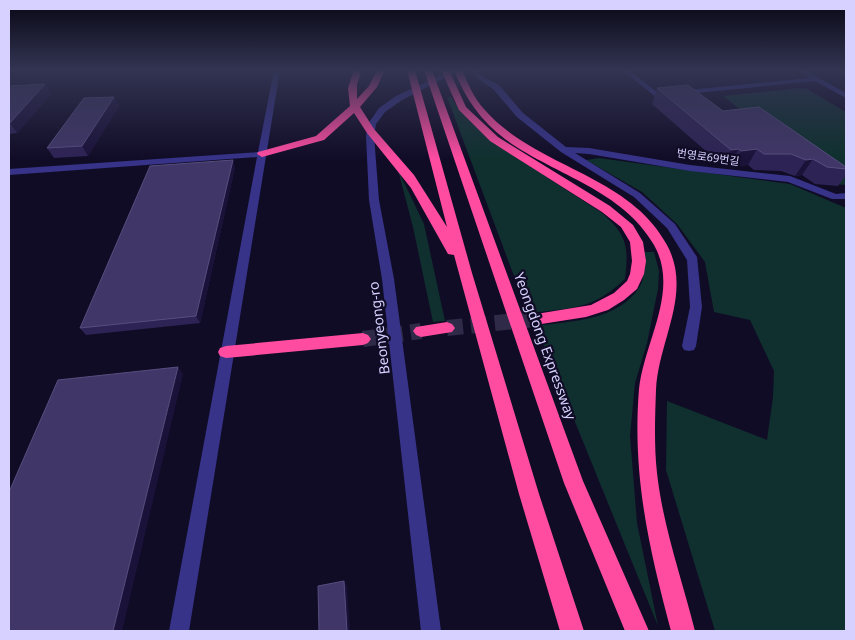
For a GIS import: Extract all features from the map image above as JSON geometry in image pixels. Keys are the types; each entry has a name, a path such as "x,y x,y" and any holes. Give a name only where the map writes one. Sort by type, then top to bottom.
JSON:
{"highway":[{"path":"353,100 360,118 404,170 421,194 465,273"},
{"path":"262,154 320,138 347,115 361,100"},
{"path":"420,100 465,273 529,494 572,631"},
{"name":"Yeongdong Expressway","path":"438,100 574,483 637,631"},
{"path":"461,100 462,108 494,139 606,209 622,222 634,236 639,264 632,285 614,300 594,310 535,319"},
{"path":"472,100 488,120 504,133 541,157 604,189 623,202 660,245 670,266 670,291 648,386 647,466 660,547 683,631"},
{"path":"421,331 447,328"},
{"path":"226,352 363,339"}],"street":[{"path":"179,631 226,352 272,100"},
{"name":"Beonyeong-ro","path":"396,100 382,110 372,124 370,136 374,200 388,279 431,631"},
{"path":"507,100 520,115 564,150 637,196 671,226 693,260 696,307 689,346"},
{"name":"번영로69번길","path":"564,150 589,150 690,168 790,179 835,197 846,196"},
{"path":"9,172 262,154"}],"green space":[{"path":"448,100 453,100 461,112 488,139 602,213 617,228 624,242 627,258 625,279 614,289 593,302 571,308 531,313 520,292"},
{"path":"728,100 825,100 846,112 846,185 835,184"},
{"path":"599,158 790,184 846,208 846,631 715,631 666,470 667,401 767,440 773,397 774,371 750,320 714,312 705,262 677,224 642,192 586,160"},
{"path":"398,170 424,224 445,321 433,322 413,227"},
{"path":"644,252 654,252 659,271 658,289 647,343 635,383 630,436 637,523 658,626 536,326 593,317 607,313 620,306 631,298 642,283"}],"building":[{"path":"9,100 31,100 10,123"},
{"path":"83,100 112,100 82,146 47,148"},
{"path":"671,100 708,100 723,111 759,107 846,167 846,169 827,167 813,159 806,160 791,154 764,154 757,149 731,150"},
{"path":"233,160 196,316 80,328 150,166"},
{"path":"178,367 113,631 9,631 9,492 58,380"},
{"path":"344,581 347,631 319,631 318,586"}],"tunnel":[{"path":"447,328 535,319"},
{"path":"363,339 421,331"}]}
